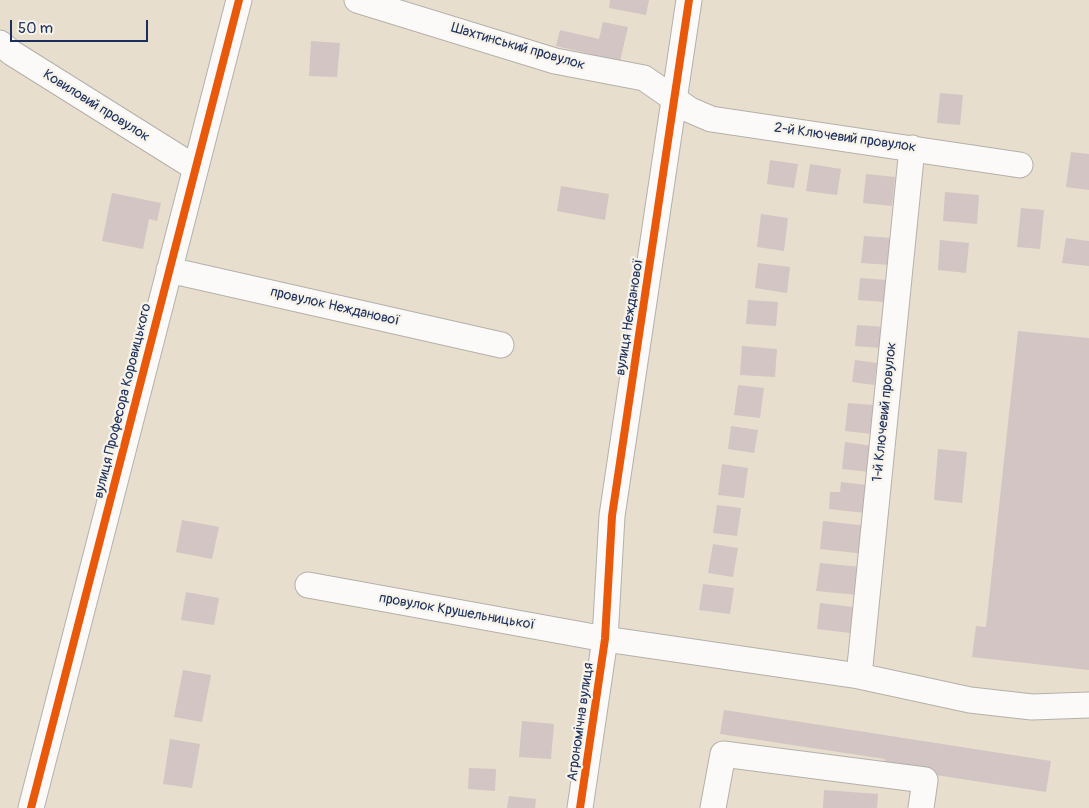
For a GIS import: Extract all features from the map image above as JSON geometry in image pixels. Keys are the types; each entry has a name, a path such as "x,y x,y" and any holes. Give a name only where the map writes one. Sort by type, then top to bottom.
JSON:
{"street":[{"name":"вулиця Професора Коровицького","path":"31,808 194,167 239,0"},
{"name":"Шахтинський провулок","path":"357,0 555,61 644,78 675,98"},
{"name":"вулиця Нежданової","path":"606,639 612,516 689,0"},
{"name":"Ковиловий провулок","path":"0,43 12,53 194,167"},
{"name":"2-й Ключевий провулок","path":"675,98 700,115 711,118 1020,165"},
{"name":"1-й Ключевий провулок","path":"859,676 912,148"},
{"name":"провулок Нежданової","path":"169,270 501,345"},
{"name":"провулок Крушельницької","path":"308,585 606,639"},
{"path":"606,639 859,676 970,700 1032,707 1089,705"},
{"name":"Агрономічна вулиця","path":"580,808 606,639"},
{"path":"713,808 723,754 924,780 921,808"}],"building":[{"path":"610,0 649,0 646,15 609,8"},
{"path":"603,22 628,27 620,61 556,46 560,30 599,39"},
{"path":"311,41 340,43 337,77 309,76"},
{"path":"940,93 963,95 960,125 937,123"},
{"path":"1071,152 1089,154 1089,190 1066,187"},
{"path":"770,160 798,164 794,188 767,184"},
{"path":"810,164 841,169 837,195 806,191"},
{"path":"866,174 895,177 892,206 863,203"},
{"path":"561,186 609,194 605,220 557,211"},
{"path":"945,192 979,195 977,224 943,221"},
{"path":"112,193 161,203 157,221 149,219 143,249 102,241"},
{"path":"1021,208 1044,210 1040,249 1017,247"},
{"path":"761,214 788,218 784,251 757,247"},
{"path":"864,236 892,238 890,265 861,263"},
{"path":"1066,238 1089,241 1089,266 1062,263"},
{"path":"940,240 969,243 966,273 938,270"},
{"path":"758,263 790,267 787,293 755,288"},
{"path":"860,278 887,280 885,302 858,300"},
{"path":"748,300 778,302 776,326 746,324"},
{"path":"857,325 884,327 882,348 855,346"},
{"path":"1018,331 1089,338 1089,670 972,657 976,626 986,627"},
{"path":"742,346 777,349 775,377 740,375"},
{"path":"855,360 877,363 874,385 852,382"},
{"path":"738,385 764,388 760,418 734,415"},
{"path":"848,403 874,405 872,434 845,431"},
{"path":"731,426 758,430 754,453 728,449"},
{"path":"845,442 873,446 870,472 842,469"},
{"path":"938,449 967,452 962,503 934,500"},
{"path":"722,464 748,468 744,498 718,495"},
{"path":"841,482 867,485 865,513 829,509 830,492 840,492"},
{"path":"717,505 741,508 737,536 713,533"},
{"path":"182,520 219,527 212,559 176,552"},
{"path":"823,521 868,526 865,554 820,549"},
{"path":"713,544 738,548 733,577 708,573"},
{"path":"820,563 861,567 858,595 816,591"},
{"path":"703,584 734,588 730,614 699,610"},
{"path":"186,592 219,598 214,625 181,620"},
{"path":"820,603 853,607 850,633 817,629"},
{"path":"183,670 211,675 202,722 174,717"},
{"path":"724,710 1051,761 1046,792 884,767 885,759 720,734"},
{"path":"522,721 554,724 551,759 519,757"},
{"path":"170,739 200,744 192,788 163,784"},
{"path":"469,768 496,769 495,791 468,789"},
{"path":"824,790 878,794 877,808 823,808"},
{"path":"509,796 536,799 535,808 507,808"}],"cycle path":[{"path":"31,808 239,0"},
{"path":"580,808 605,639 612,516 689,0"}]}
